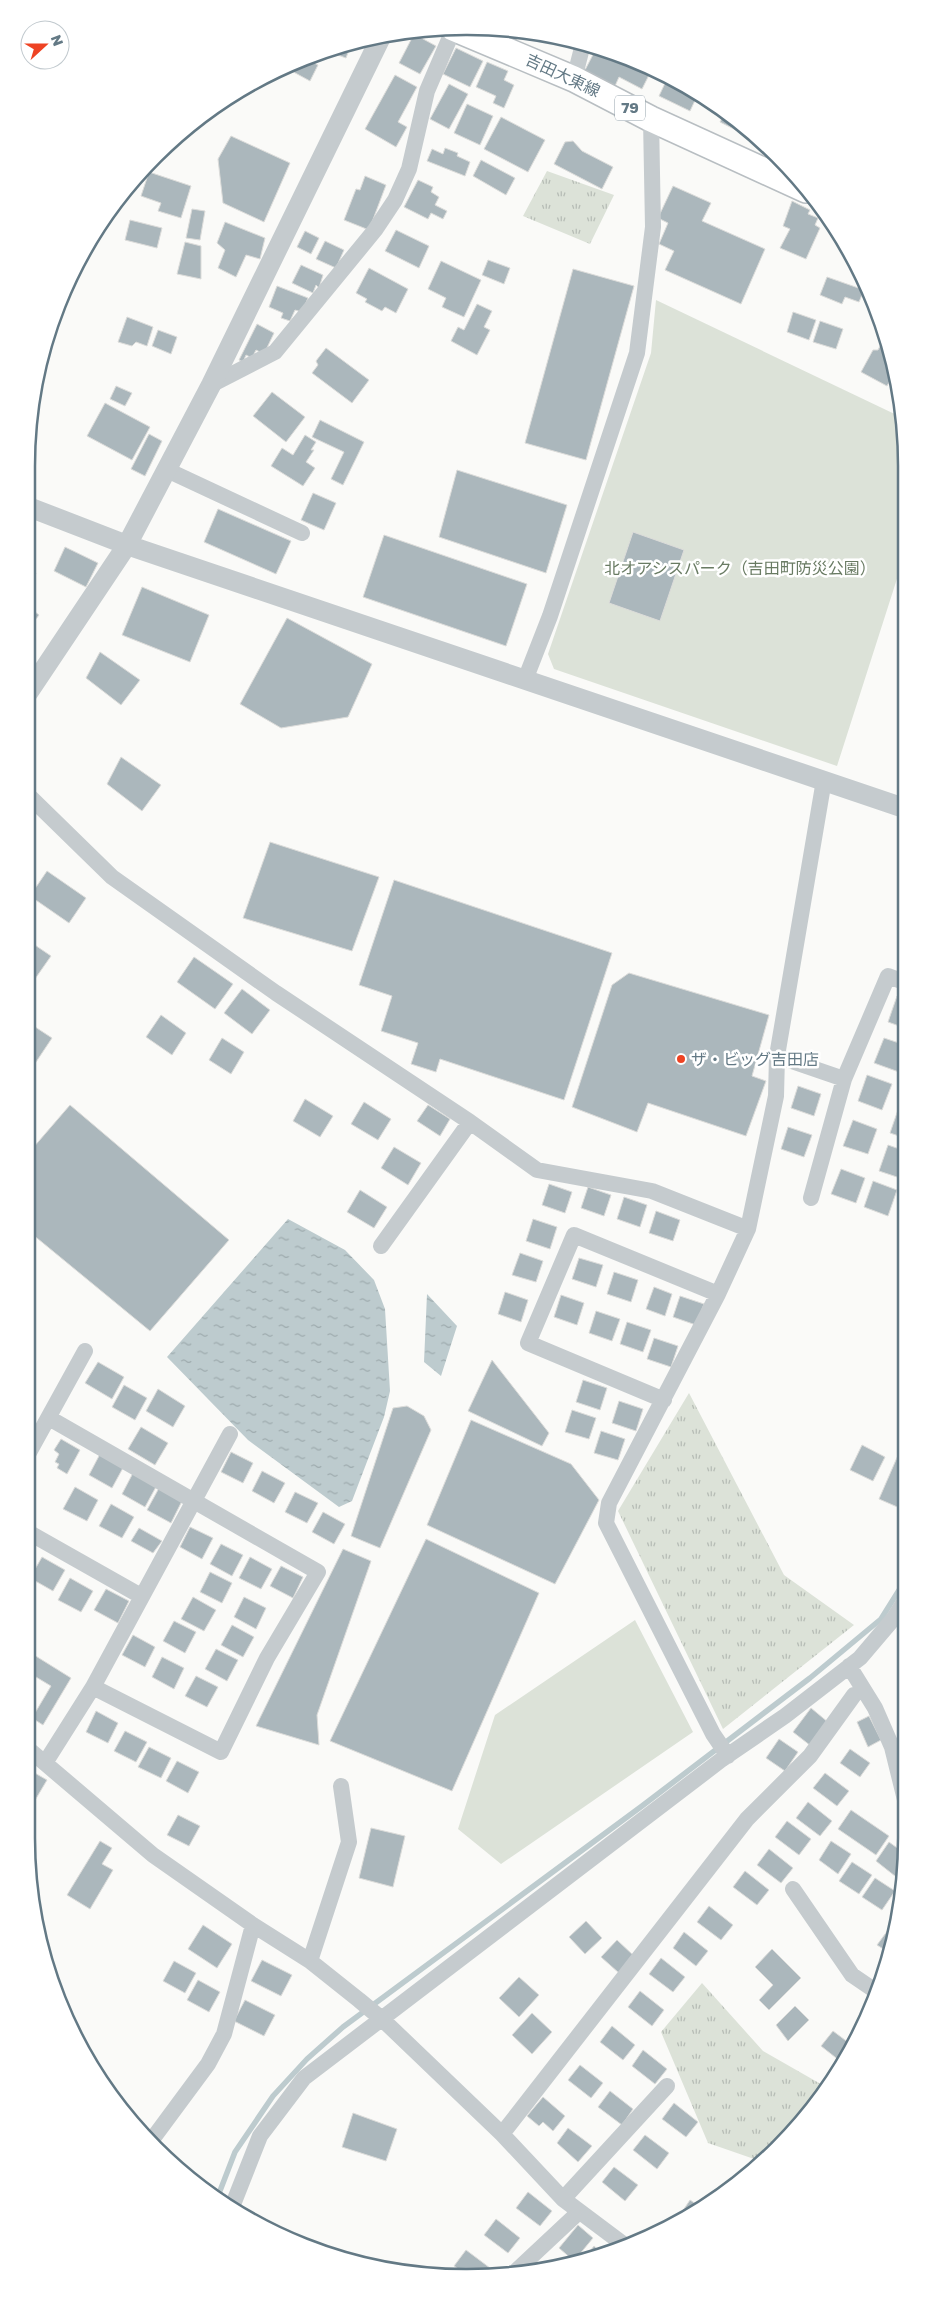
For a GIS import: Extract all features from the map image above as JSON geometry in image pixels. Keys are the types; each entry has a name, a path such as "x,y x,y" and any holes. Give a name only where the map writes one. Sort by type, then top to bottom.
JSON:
{"main road":[{"name":"吉田大東線","path":"471,35 574,79 651,119 792,184"}],"street":[{"path":"211,385 275,352 375,230 395,200 409,170 427,91 451,36"},
{"path":"35,683 127,545 211,385 377,44"},
{"path":"574,79 581,51"},
{"path":"525,680 550,616 637,353 653,227 651,119"},
{"path":"167,470 302,533"},
{"path":"35,509 127,545 898,806"},
{"path":"727,1753 713,1734 606,1524 609,1503 718,1294 748,1229 776,1096 777,1056 824,780"},
{"path":"35,802 112,877 276,993 470,1122 537,1170 652,1191 748,1229"},
{"path":"811,1198 844,1078 888,976 898,980"},
{"path":"777,1056 844,1078"},
{"path":"381,1246 470,1122"},
{"path":"664,1400 528,1343 574,1235 718,1294"},
{"path":"35,1442 86,1351"},
{"path":"49,1418 318,1572 267,1658 221,1752 93,1687"},
{"path":"45,1763 93,1687 230,1434"},
{"path":"35,1536 141,1596"},
{"path":"234,2201 260,2136 304,2078 727,1753 784,1716 860,1658 898,1612"},
{"path":"849,1666 875,1708 892,1747 898,1771"},
{"path":"502,2134 748,1819 810,1756 854,1695"},
{"path":"35,1755 153,1855 253,1925 310,1961 381,2018 502,2134 563,2199 619,2241"},
{"path":"310,1961 349,1842 340,1786"},
{"path":"793,1889 852,1975 871,1988"},
{"path":"155,2136 208,2064 224,2034 253,1925"},
{"path":"563,2199 666,2086"},
{"path":"522,2265 579,2212"}],"green space":[{"path":"547,171 614,195 590,244 523,216"},
{"name":"北オアシスパーク（吉田町防災公園）","path":"656,300 894,414 898,466 898,576 837,766 554,669 548,654 651,353"},
{"path":"689,1393 784,1575 854,1625 723,1729 618,1511"},
{"path":"635,1620 693,1732 501,1864 458,1829 495,1715"},
{"path":"702,1983 763,2051 820,2084 791,2122 754,2159 708,2143 661,2032"}],"water":[{"path":"288,1219 345,1250 374,1280 385,1309 390,1391 384,1417 352,1501 339,1507 248,1440 167,1357"},
{"path":"427,1294 457,1326 441,1376 424,1362"}],"building":[{"path":"421,38 436,46 420,74 399,63 411,39"},
{"path":"456,48 483,61 470,87 443,74"},
{"path":"348,52 346,58 338,55"},
{"path":"593,54 649,75 642,89 619,77 615,86 585,70"},
{"path":"487,62 508,71 504,80 514,85 504,108 493,103 496,96 476,87"},
{"path":"314,63 318,65 310,81 293,72"},
{"path":"395,75 417,87 398,122 407,127 396,147 365,129"},
{"path":"665,83 695,101 690,111 659,96"},
{"path":"449,84 468,94 449,129 430,119"},
{"path":"467,104 493,116 480,145 454,133"},
{"path":"501,117 545,140 528,172 484,149"},
{"path":"722,119 737,130 720,122"},
{"path":"231,136 290,163 264,222 223,203 218,159"},
{"path":"573,141 582,151 613,167 602,189 554,164 565,142"},
{"path":"445,148 458,153 457,156 470,162 465,176 427,161 432,149 443,154"},
{"path":"481,160 515,178 506,195 473,176"},
{"path":"151,173 191,186 181,218 158,211 161,203 141,196"},
{"path":"365,176 386,185 369,230 344,220 356,189 360,190"},
{"path":"418,180 433,187 431,192 439,197 435,205 447,211 443,219 431,213 428,219 404,207"},
{"path":"673,186 711,203 702,221 765,249 741,304 665,270 674,251 659,244 668,223 658,218"},
{"path":"792,201 810,210 808,214 818,218 815,225 820,228 806,259 780,248 790,229 783,226"},
{"path":"192,209 205,211 200,240 186,238"},
{"path":"130,220 162,228 157,248 125,240"},
{"path":"225,222 265,238 260,259 246,255 236,277 218,268 225,250 217,243"},
{"path":"396,230 429,246 419,268 385,251"},
{"path":"305,231 319,238 311,254 297,247"},
{"path":"325,241 344,250 336,268 316,259"},
{"path":"185,242 201,246 201,279 177,274"},
{"path":"488,260 510,268 504,284 482,275"},
{"path":"441,261 481,280 464,317 442,307 446,298 428,289"},
{"path":"301,265 323,275 319,288 316,285 313,293 292,283"},
{"path":"369,268 408,289 396,313 385,307 382,311 365,302 367,299 356,293"},
{"path":"573,269 634,286 586,460 525,443"},
{"path":"827,277 859,288 862,294 859,302 845,297 842,304 820,295"},
{"path":"277,286 308,298 302,312 295,310 290,321 281,318 283,313 269,307"},
{"path":"477,304 492,311 484,327 490,330 477,355 451,341 458,327 464,330"},
{"path":"793,312 816,320 809,340 787,332"},
{"path":"127,317 153,327 147,346 136,342 132,346 118,342"},
{"path":"820,321 843,329 836,349 813,342"},
{"path":"257,324 274,333 264,354 256,350 252,358 246,355 243,362 239,360"},
{"path":"158,330 177,337 171,354 152,346"},
{"path":"880,346 890,381 887,386 861,372 873,350 878,350"},
{"path":"326,348 369,380 352,403 312,373 318,365 316,361"},
{"path":"116,386 132,393 125,406 110,399"},
{"path":"272,392 305,417 286,442 253,416"},
{"path":"105,403 150,427 132,460 87,436"},
{"path":"320,420 364,442 343,485 331,479 344,452 312,437"},
{"path":"149,434 162,441 145,476 131,469"},
{"path":"305,435 316,442 311,450 314,450 306,462 315,468 303,486 271,466 282,448 293,455"},
{"path":"457,470 567,505 546,573 439,537"},
{"path":"313,493 336,503 324,530 301,520"},
{"path":"218,509 291,541 276,574 204,542"},
{"path":"633,532 684,550 660,621 609,603"},
{"path":"384,535 527,584 506,646 363,597"},
{"path":"65,547 98,563 86,587 54,571"},
{"path":"142,587 209,615 190,662 122,635"},
{"path":"35,612 39,615 35,620"},
{"path":"287,618 372,664 348,717 281,728 240,704"},
{"path":"100,652 140,680 121,705 86,678"},
{"path":"121,757 161,785 142,811 107,784"},
{"path":"270,842 379,877 352,951 243,918"},
{"path":"47,871 86,898 69,923 35,899 35,889"},
{"path":"394,880 612,953 564,1100 440,1059 436,1072 411,1064 418,1043 381,1031 392,996 359,985"},
{"path":"35,945 51,956 35,979"},
{"path":"194,957 233,984 215,1009 177,982"},
{"path":"629,973 769,1015 752,1076 766,1081 746,1136 648,1103 637,1132 572,1107 612,985"},
{"path":"242,989 270,1010 252,1034 224,1013"},
{"path":"897,996 898,1026 888,1022"},
{"path":"161,1015 186,1033 172,1055 146,1037"},
{"path":"35,1027 52,1038 35,1064"},
{"path":"222,1038 244,1052 231,1074 209,1060"},
{"path":"884,1038 898,1043 898,1072 874,1063"},
{"path":"867,1075 892,1084 882,1110 858,1101"},
{"path":"798,1086 821,1094 814,1116 791,1108"},
{"path":"305,1099 333,1116 320,1137 293,1121"},
{"path":"364,1102 391,1119 378,1140 351,1124"},
{"path":"70,1105 229,1240 150,1331 35,1236 35,1146"},
{"path":"428,1105 450,1119 440,1136 417,1121"},
{"path":"898,1110 898,1136 890,1133"},
{"path":"853,1120 877,1129 868,1154 843,1146"},
{"path":"788,1127 812,1135 804,1157 781,1149"},
{"path":"888,1145 898,1149 898,1177 879,1171"},
{"path":"394,1147 421,1163 408,1185 381,1168"},
{"path":"841,1169 865,1178 856,1203 831,1194"},
{"path":"873,1181 897,1190 888,1216 864,1207"},
{"path":"549,1184 572,1192 565,1213 542,1205"},
{"path":"588,1187 611,1195 604,1216 581,1208"},
{"path":"360,1190 387,1207 374,1228 347,1212"},
{"path":"624,1197 647,1205 640,1227 617,1219"},
{"path":"656,1211 680,1220 673,1241 649,1233"},
{"path":"533,1219 557,1227 550,1249 526,1241"},
{"path":"520,1253 543,1261 536,1282 512,1275"},
{"path":"579,1258 603,1265 596,1287 572,1279"},
{"path":"614,1272 638,1280 631,1302 607,1294"},
{"path":"654,1287 672,1294 665,1316 646,1309"},
{"path":"505,1292 528,1300 521,1322 498,1314"},
{"path":"561,1295 584,1303 577,1325 554,1317"},
{"path":"680,1296 704,1304 696,1325 673,1317"},
{"path":"596,1311 620,1319 612,1341 589,1333"},
{"path":"627,1322 651,1330 643,1352 620,1344"},
{"path":"654,1338 678,1346 671,1367 647,1359"},
{"path":"492,1360 549,1433 542,1446 468,1411"},
{"path":"98,1362 124,1377 112,1399 85,1383"},
{"path":"583,1380 607,1388 600,1410 576,1402"},
{"path":"124,1385 147,1398 135,1420 112,1407"},
{"path":"158,1389 185,1406 173,1427 146,1411"},
{"path":"619,1401 643,1409 636,1431 612,1423"},
{"path":"407,1406 424,1416 431,1430 380,1548 351,1536 393,1408"},
{"path":"572,1410 596,1418 589,1439 565,1432"},
{"path":"471,1420 571,1464 599,1500 555,1584 427,1525"},
{"path":"141,1427 168,1443 155,1465 128,1449"},
{"path":"601,1431 625,1439 618,1460 594,1453"},
{"path":"61,1439 80,1450 67,1474 57,1468 59,1464 55,1462 59,1454 54,1450"},
{"path":"862,1445 885,1457 873,1481 850,1470"},
{"path":"231,1452 253,1463 243,1483 221,1472"},
{"path":"100,1454 124,1466 112,1488 89,1475"},
{"path":"898,1455 898,1507 879,1499"},
{"path":"262,1471 285,1483 274,1503 252,1491"},
{"path":"133,1473 157,1485 145,1507 122,1494"},
{"path":"75,1487 98,1500 87,1521 63,1509"},
{"path":"159,1488 182,1501 171,1523 147,1510"},
{"path":"295,1492 318,1503 307,1523 285,1512"},
{"path":"111,1504 134,1517 122,1538 99,1526"},
{"path":"323,1512 345,1524 334,1544 312,1532"},
{"path":"190,1527 213,1538 202,1559 180,1547"},
{"path":"139,1528 162,1541 153,1553 131,1541"},
{"path":"426,1539 539,1593 452,1791 330,1741"},
{"path":"221,1544 243,1555 232,1576 210,1564"},
{"path":"343,1549 371,1561 317,1715 319,1745 256,1726"},
{"path":"42,1557 65,1570 53,1591 35,1581 35,1569"},
{"path":"250,1557 272,1569 261,1589 239,1578"},
{"path":"281,1566 303,1577 293,1598 270,1586"},
{"path":"210,1572 232,1583 222,1603 200,1592"},
{"path":"70,1578 93,1591 81,1612 58,1600"},
{"path":"106,1589 129,1601 118,1623 94,1610"},
{"path":"193,1597 216,1610 204,1631 181,1619"},
{"path":"244,1597 266,1608 256,1629 234,1617"},
{"path":"174,1621 196,1632 185,1653 163,1641"},
{"path":"232,1625 254,1637 243,1657 221,1645"},
{"path":"133,1635 155,1647 145,1667 122,1655"},
{"path":"216,1649 238,1660 227,1681 205,1669"},
{"path":"35,1656 71,1678 43,1725 35,1720 35,1713 51,1686 35,1676"},
{"path":"162,1657 184,1668 174,1689 152,1677"},
{"path":"196,1676 218,1687 207,1707 185,1696"},
{"path":"811,1708 829,1723 811,1746 793,1732"},
{"path":"96,1711 118,1723 108,1743 86,1732"},
{"path":"869,1716 881,1740 868,1747 857,1722"},
{"path":"125,1731 147,1742 136,1762 114,1751"},
{"path":"779,1739 798,1752 785,1771 766,1758"},
{"path":"149,1747 171,1758 161,1778 138,1767"},
{"path":"850,1749 870,1763 860,1777 840,1763"},
{"path":"177,1761 199,1772 188,1793 166,1781"},
{"path":"35,1773 47,1780 35,1800"},
{"path":"825,1773 849,1791 837,1806 813,1788"},
{"path":"808,1802 832,1821 820,1836 796,1818"},
{"path":"851,1810 889,1836 876,1855 838,1829"},
{"path":"178,1815 200,1826 189,1846 167,1835"},
{"path":"787,1821 811,1839 799,1855 775,1837"},
{"path":"371,1828 405,1836 393,1887 359,1878"},
{"path":"100,1841 112,1848 102,1864 113,1870 90,1909 67,1895"},
{"path":"831,1841 851,1854 838,1874 819,1860"},
{"path":"889,1842 898,1848 896,1877 876,1861"},
{"path":"769,1849 793,1868 781,1883 757,1865"},
{"path":"852,1862 872,1875 859,1894 839,1881"},
{"path":"745,1871 769,1890 757,1905 733,1887"},
{"path":"875,1878 894,1891 882,1910 862,1897"},
{"path":"709,1906 733,1925 721,1940 697,1922"},
{"path":"586,1921 602,1938 585,1954 569,1937"},
{"path":"203,1925 232,1944 217,1968 188,1949"},
{"path":"888,1930 883,1949 877,1945"},
{"path":"684,1932 708,1951 696,1966 673,1948"},
{"path":"617,1940 634,1956 619,1973 601,1957"},
{"path":"772,1949 801,1978 769,2010 759,2000 773,1985 755,1967"},
{"path":"661,1958 685,1977 673,1992 649,1974"},
{"path":"262,1960 292,1975 281,1996 251,1981"},
{"path":"174,1961 196,1973 185,1993 163,1981"},
{"path":"519,1977 539,1995 519,2017 499,1998"},
{"path":"198,1980 220,1992 209,2012 187,2000"},
{"path":"640,1991 664,2010 652,2026 628,2007"},
{"path":"245,2000 275,2015 264,2036 234,2021"},
{"path":"795,2006 809,2020 788,2041 776,2025"},
{"path":"532,2013 552,2032 532,2054 512,2035"},
{"path":"612,2026 635,2045 623,2060 600,2042"},
{"path":"833,2031 847,2041 837,2058 821,2046"},
{"path":"643,2050 667,2069 655,2084 632,2066"},
{"path":"580,2065 603,2083 591,2098 568,2080"},
{"path":"610,2091 633,2109 622,2125 598,2107"},
{"path":"543,2097 565,2116 553,2131 543,2122 539,2126 527,2116"},
{"path":"674,2103 698,2122 686,2137 662,2119"},
{"path":"353,2113 397,2129 386,2161 342,2147"},
{"path":"568,2128 592,2146 578,2162 557,2143"},
{"path":"645,2135 669,2153 657,2169 633,2150"},
{"path":"614,2167 638,2185 625,2201 602,2182"},
{"path":"528,2192 552,2211 540,2226 516,2208"},
{"path":"690,2200 695,2203 683,2210"},
{"path":"496,2219 520,2238 508,2253 484,2235"},
{"path":"578,2225 593,2238 578,2254 569,2256 559,2248"},
{"path":"466,2250 490,2268 458,2269 454,2266"}],"waterway":[{"path":"220,2191 235,2152 273,2096 307,2059 343,2027 642,1806 810,1678 881,1619 898,1592"}],"place":[{"name":"ザ・ビッグ吉田店","path":"681,1059"}]}
